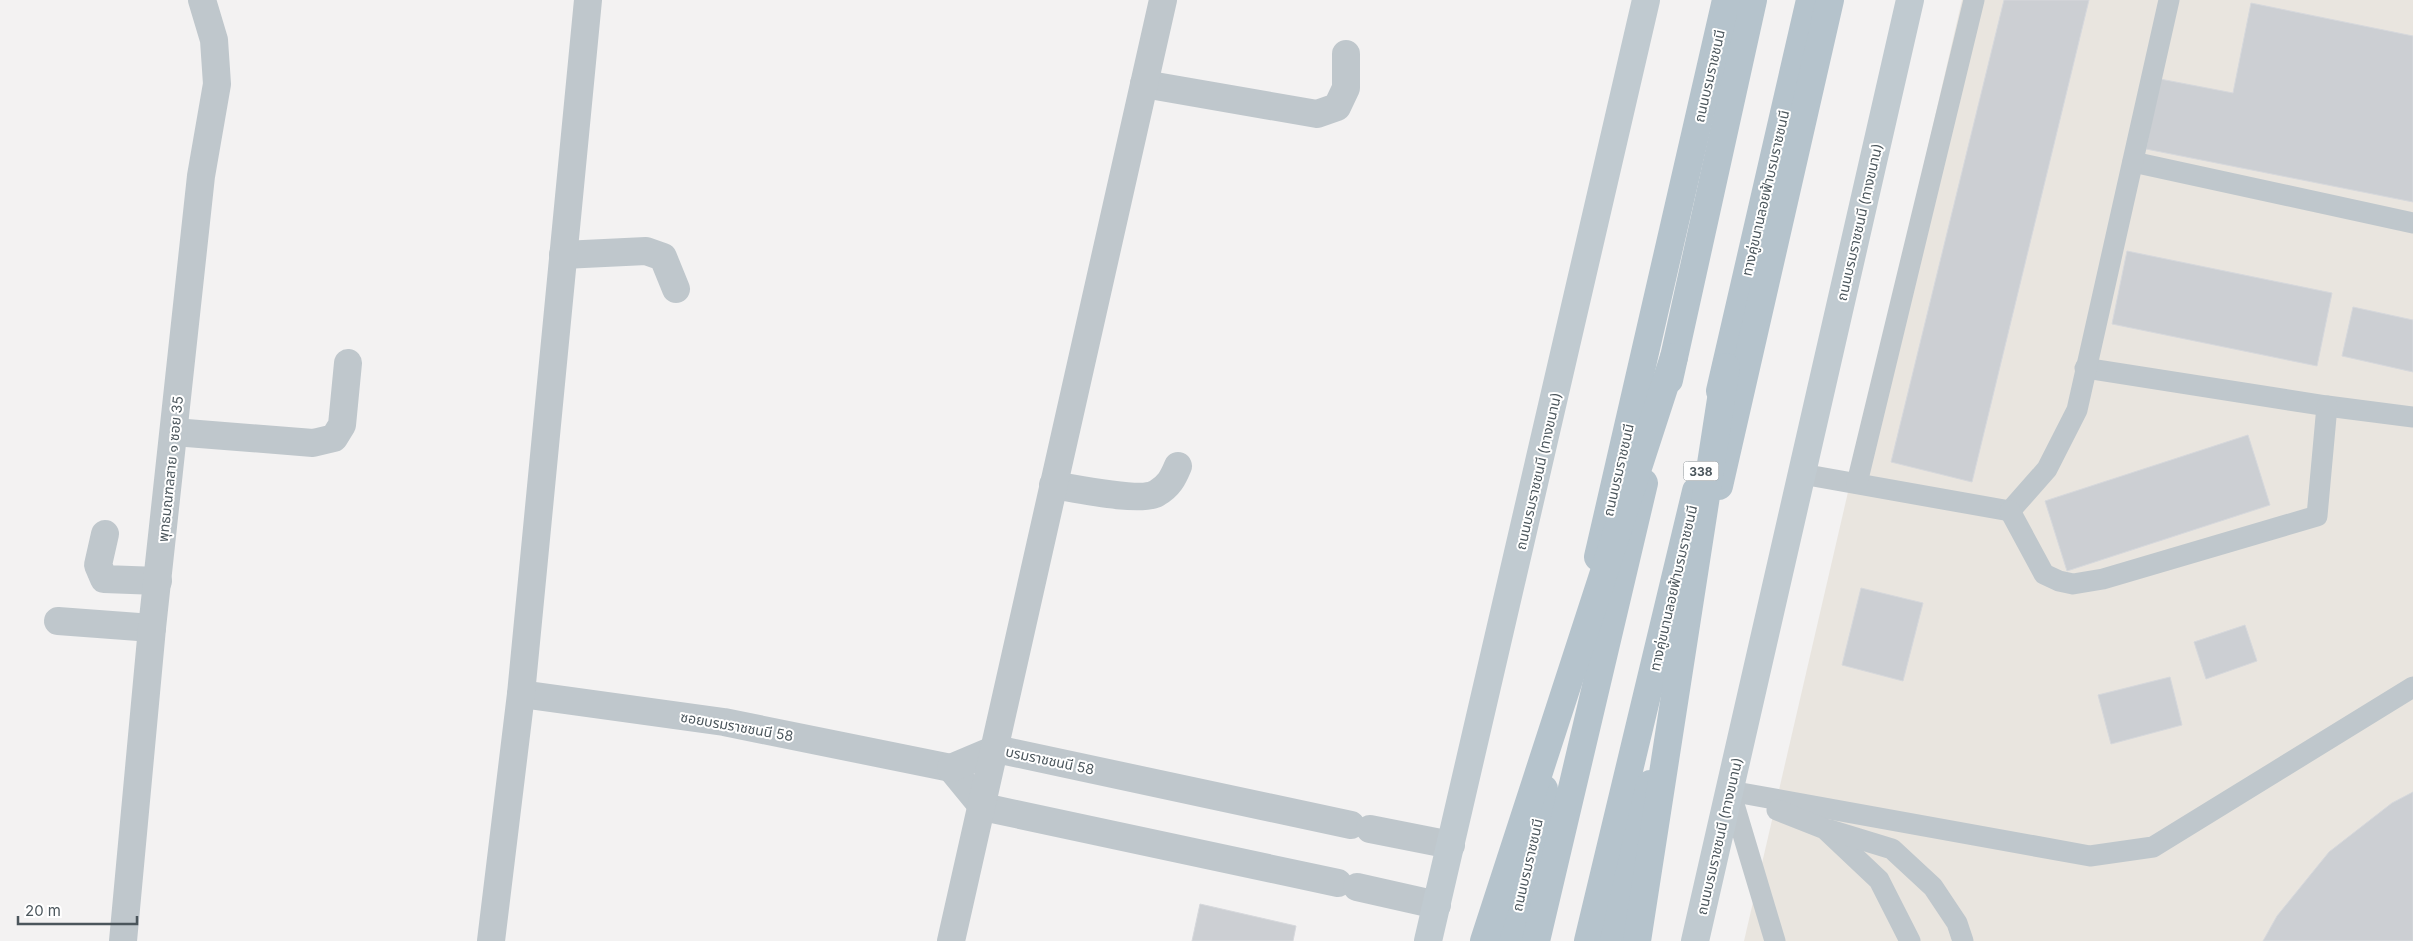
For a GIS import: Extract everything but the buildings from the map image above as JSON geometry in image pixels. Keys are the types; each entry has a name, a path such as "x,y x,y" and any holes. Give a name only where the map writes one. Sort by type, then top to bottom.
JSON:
{"main road":[{"name":"ถนนบรมราชชนนี (ทางขนาน)","path":"1428,941 1646,0"},
{"name":"ถนนบรมราชชนนี","path":"1509,941 1726,0"},
{"path":"1536,941 1674,357 1753,0"},
{"name":"ทางคู่ขนานลอยฟ้าบรมราชชนนี","path":"1588,941 1726,367 1810,0"},
{"name":"338","path":"1614,941 1830,0"},
{"name":"ถนนบรมราชชนนี (ทางขนาน)","path":"1694,941 1730,791 1910,0"},
{"path":"1484,941 1674,357"},
{"path":"1637,941 1726,367"}],"street":[{"name":"พุทธมณฑลสาย ๑ ซอย 35","path":"123,941 152,628 201,176 217,84 214,40 202,0"},
{"path":"491,941 521,694 588,0"},
{"path":"951,941 983,807 1053,486 1163,0"},
{"path":"1144,84 1317,114 1336,107 1346,88 1346,54"},
{"path":"563,255 646,251 663,258 676,290"},
{"path":"174,432 313,443 334,438 342,425 348,363"},
{"path":"1053,486 1121,496 1156,495 1171,482 1178,466"},
{"path":"105,534 98,565 104,579 158,581"},
{"path":"58,621 152,628"},
{"name":"ซอยบรมราชชนนี 58","path":"521,694 724,722 951,768"},
{"name":"บรมราชชนนี 58","path":"951,768 996,749 1451,845"},
{"path":"951,768 983,807 1437,905"}],"lane":[{"path":"1857,484 1974,0"},
{"path":"2010,511 2047,469 2077,410 2169,0"},
{"path":"2132,162 2413,223"},
{"path":"2085,368 2327,406 2413,417"},
{"path":"2010,511 2044,574 2059,581 2073,584 2103,579 2317,516 2327,406"},
{"path":"1802,474 2010,511"},
{"path":"1730,791 2090,856 2153,847 2413,687"},
{"path":"1730,791 1825,829 1892,849 1933,887 1957,923 1963,941"},
{"path":"1730,791 1775,941"},
{"path":"1825,829 1879,880 1910,941"}],"shaded area":[{"path":"1962,0 2413,0 2413,941 1744,941"}]}
